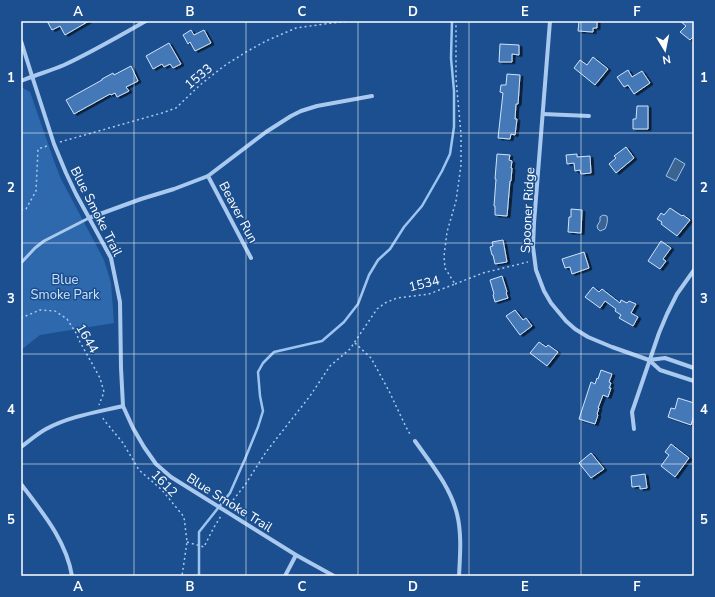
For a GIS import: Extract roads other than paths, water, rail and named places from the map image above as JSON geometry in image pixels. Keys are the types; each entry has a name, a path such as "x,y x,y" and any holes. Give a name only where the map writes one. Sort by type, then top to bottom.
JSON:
{"street":[{"path":"21,80 66,64 146,21"},
{"name":"Spooner Ridge","path":"550,21 533,247 534,260 540,282 547,297 557,312 575,329 601,343 649,360 660,370 694,381"},
{"name":"Blue Smoke Trail","path":"21,41 54,144 66,173 111,258 120,310 121,368 124,406 138,438 156,464 170,477 296,555 334,576"},
{"path":"89,218 208,176 266,132 301,111 317,106 372,96"},
{"path":"543,114 589,116"},
{"name":"Beaver Run","path":"208,176 252,258"},
{"path":"634,430 632,412 649,360 667,314 677,294 694,270"},
{"path":"649,360 665,358 694,368"},
{"path":"21,447 46,429 64,421 124,406"},
{"path":"414,441 437,472 449,492 457,514 460,531 459,576"},
{"path":"21,484 59,538 67,557 72,576"},
{"path":"285,576 296,555"}],"lane":[{"path":"21,263 44,241 89,218"}],"waterway":[{"path":"199,576 199,532 230,493 258,427 263,411 258,372 263,363 274,352 322,341 344,322 358,304 369,275 378,260 390,249 404,227 422,206 450,154 454,127 454,91 451,58 452,21"}],"park label":[{"name":"Blue Smoke Park","path":"65,286"}]}
